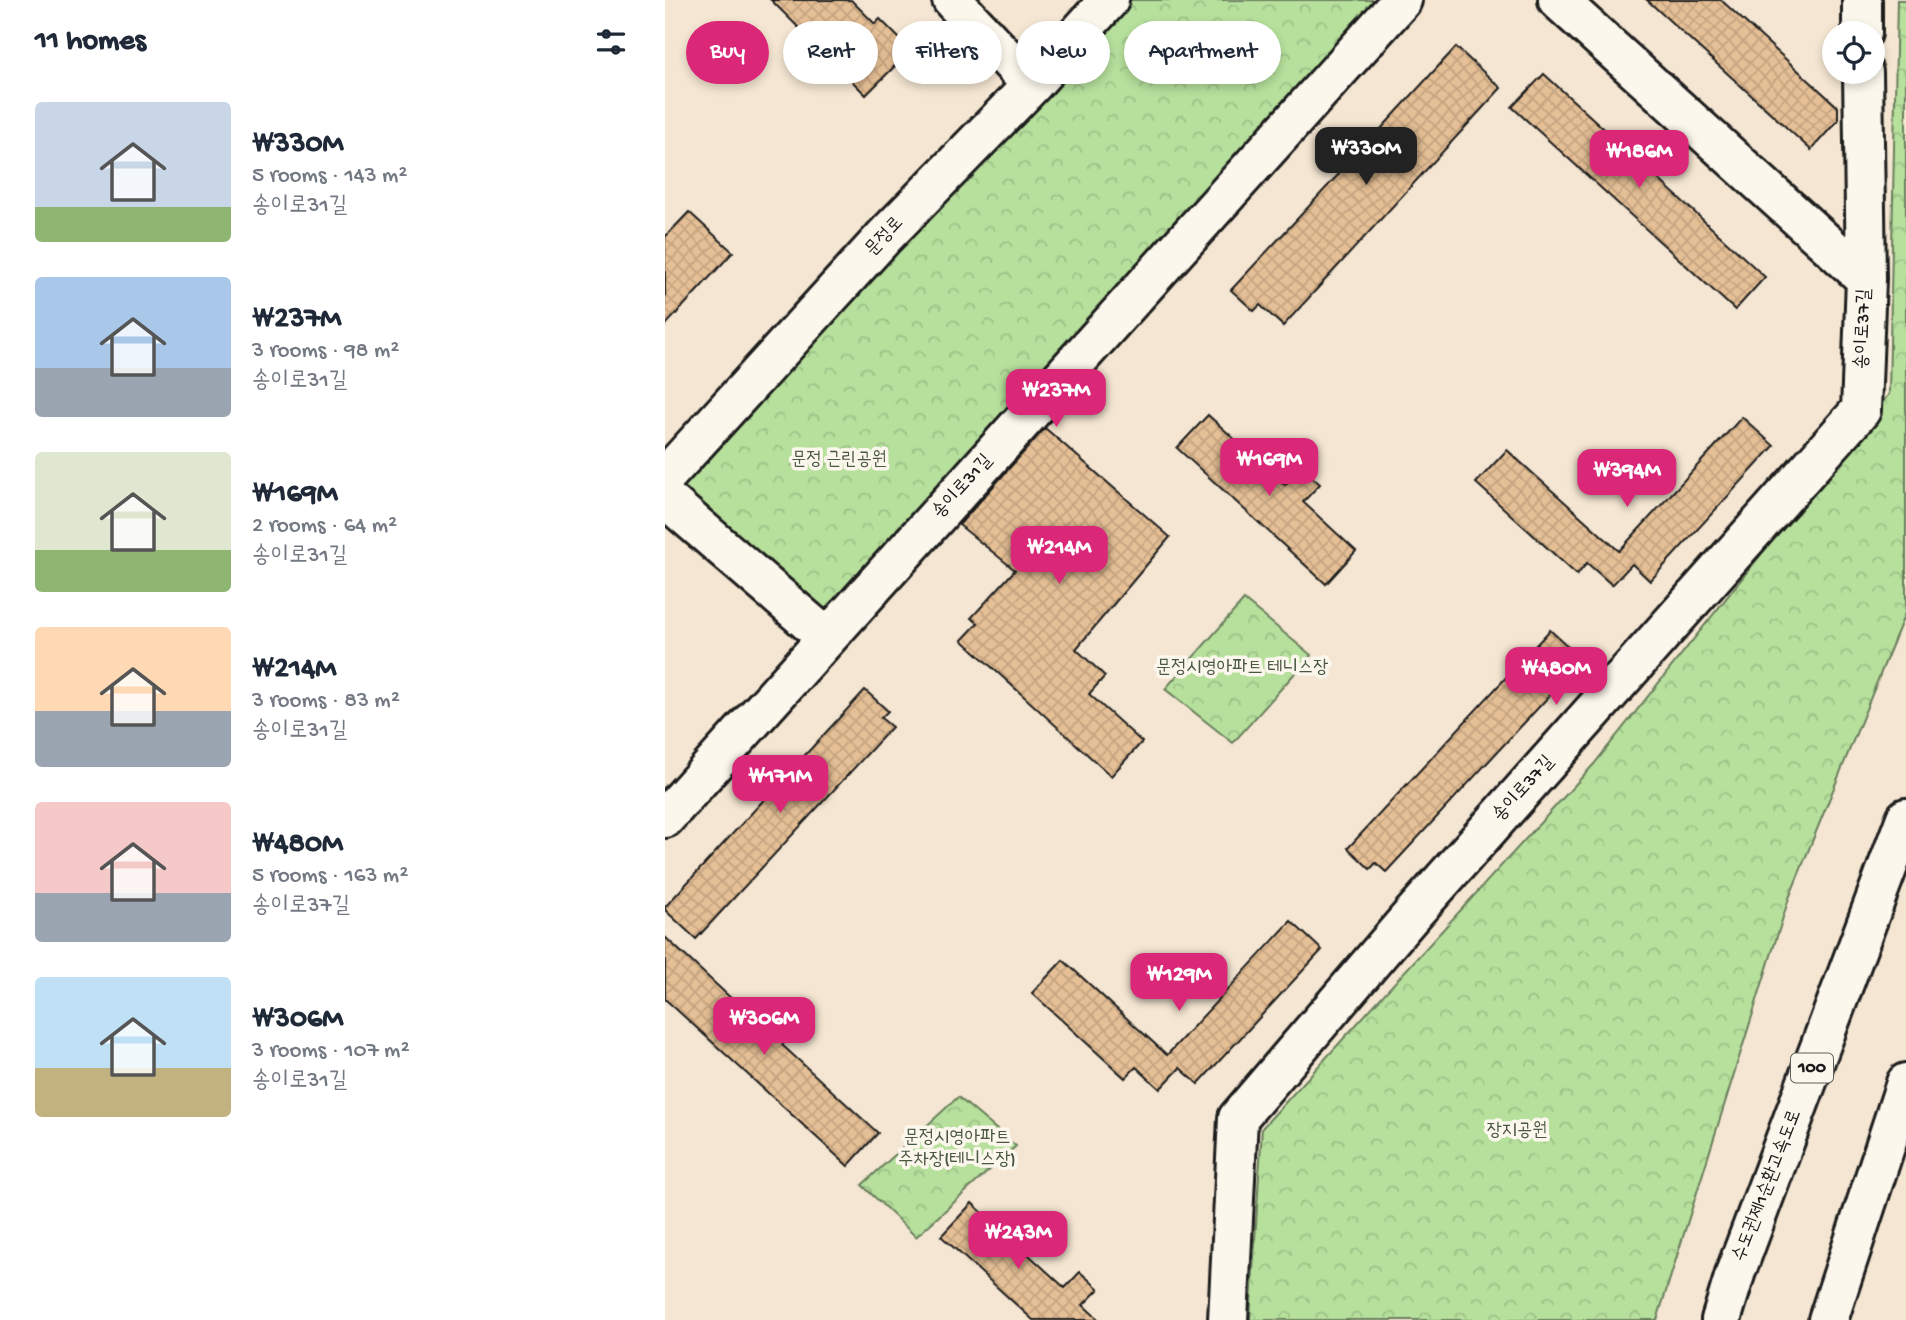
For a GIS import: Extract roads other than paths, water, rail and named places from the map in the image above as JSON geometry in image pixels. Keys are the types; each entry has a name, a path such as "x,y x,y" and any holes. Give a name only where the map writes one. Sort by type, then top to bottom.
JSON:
{"main road":[{"path":"952,0 1032,85"},
{"name":"문정로","path":"665,477 884,237 1032,85 1109,0"},
{"name":"송이로31길","path":"665,818 1402,0"},
{"name":"송이로37길","path":"1557,0 1865,279"},
{"path":"1862,0 1862,21"},
{"name":"송이로37길","path":"1228,1320 1238,1118 1410,917 1861,410 1865,279 1863,84"},
{"path":"665,498 827,638"},
{"name":"수도권제1순환고속도로","path":"1721,1320 1741,1258 1906,818"},
{"path":"1828,1320 1906,1083"}],"park label":[{"name":"문정 근린공원","path":"839,460"},
{"name":"문정시영아파트 테니스장","path":"1242,668"},
{"name":"장지공원","path":"1517,1131"},
{"name":"문정시영아파트 주차장(테니스장)","path":"957,1149"}]}
